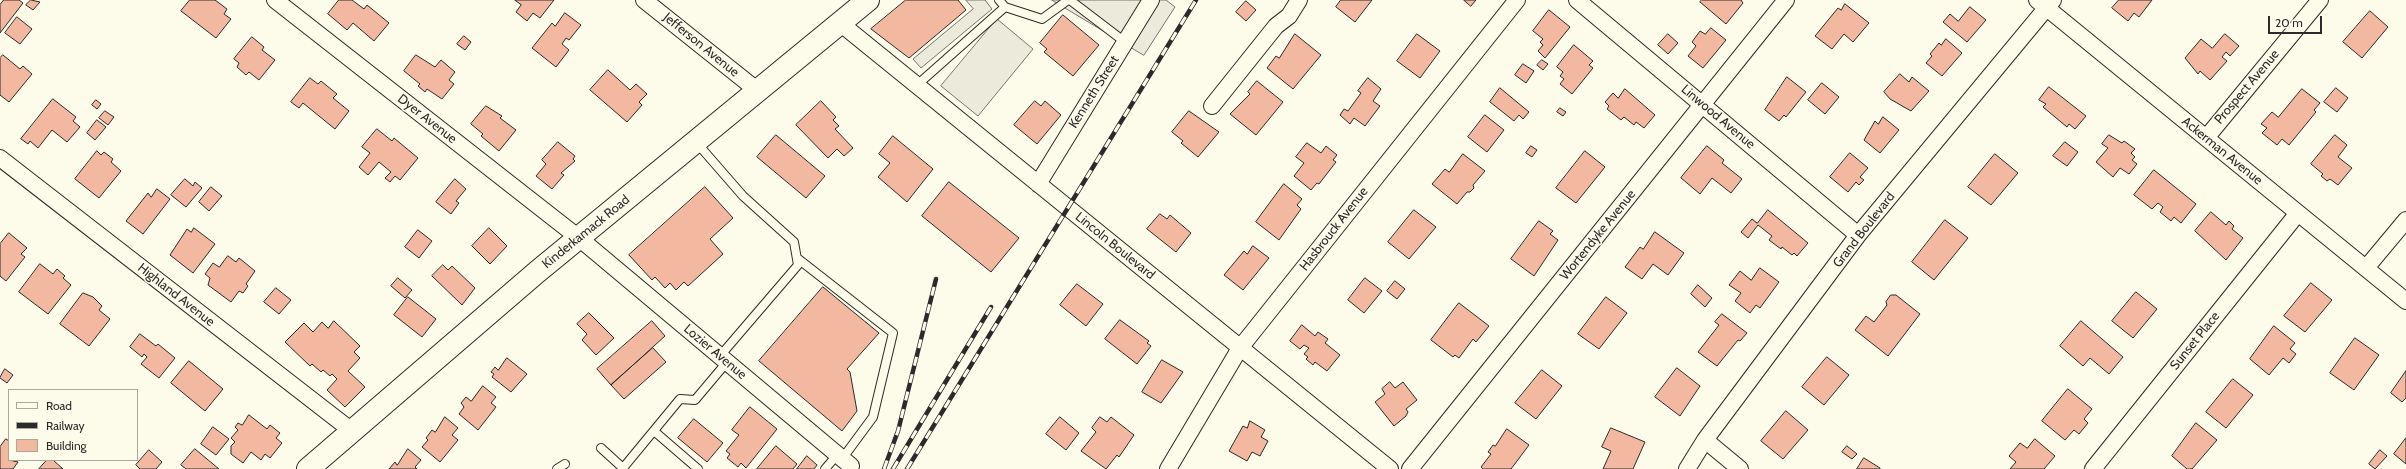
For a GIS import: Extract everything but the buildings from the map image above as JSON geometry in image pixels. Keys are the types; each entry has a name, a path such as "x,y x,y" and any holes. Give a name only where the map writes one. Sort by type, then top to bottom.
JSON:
{"main road":[{"name":"Kinderkamack Road","path":"308,469 579,238 868,0"}],"street":[{"name":"Dyer Avenue","path":"275,0 579,238"},
{"name":"Jefferson Avenue","path":"644,0 758,91"},
{"name":"Kenneth Street","path":"1038,184 1151,0"},
{"path":"1212,106 1276,26 1289,16 1299,0"},
{"name":"Hasbrouck Avenue","path":"1168,469 1240,348 1517,0"},
{"name":"Linwood Avenue","path":"1577,0 1858,235"},
{"name":"Wortendyke Avenue","path":"1410,469 1786,0"},
{"name":"Prospect Avenue","path":"2206,138 2320,0"},
{"name":"Ackerman Avenue","path":"2046,3 2206,138 2406,301"},
{"name":"Grand Boulevard","path":"1687,469 1705,440 1858,235 2046,3"},
{"name":"Lincoln Boulevard","path":"840,23 1390,469"},
{"name":"Highland Avenue","path":"0,158 352,431"},
{"name":"Sunset Place","path":"2093,469 2298,213"},
{"path":"2366,268 2406,220"},
{"name":"Lozier Avenue","path":"579,238 844,460"},
{"path":"1705,440 1740,469"}],"lane":[{"path":"917,85 1002,3 1042,19 1069,0 1125,42"},
{"path":"601,448 623,469 680,399 695,400 724,359 798,266 794,242 743,196 696,142"},
{"path":"797,258 892,333 873,417 844,460 826,469"},
{"path":"654,431 698,469"},
{"path":"557,469 565,464"}],"shaded area":[{"path":"966,0 985,0 992,9 921,68 913,59 973,9"},
{"path":"1052,0 1166,0 1175,7 1144,55"},
{"path":"997,19 1033,49 978,116 941,86"}],"railway":[{"path":"907,469 1196,0"},
{"path":"884,469 898,431 936,279"},
{"path":"893,469 991,307"}]}
